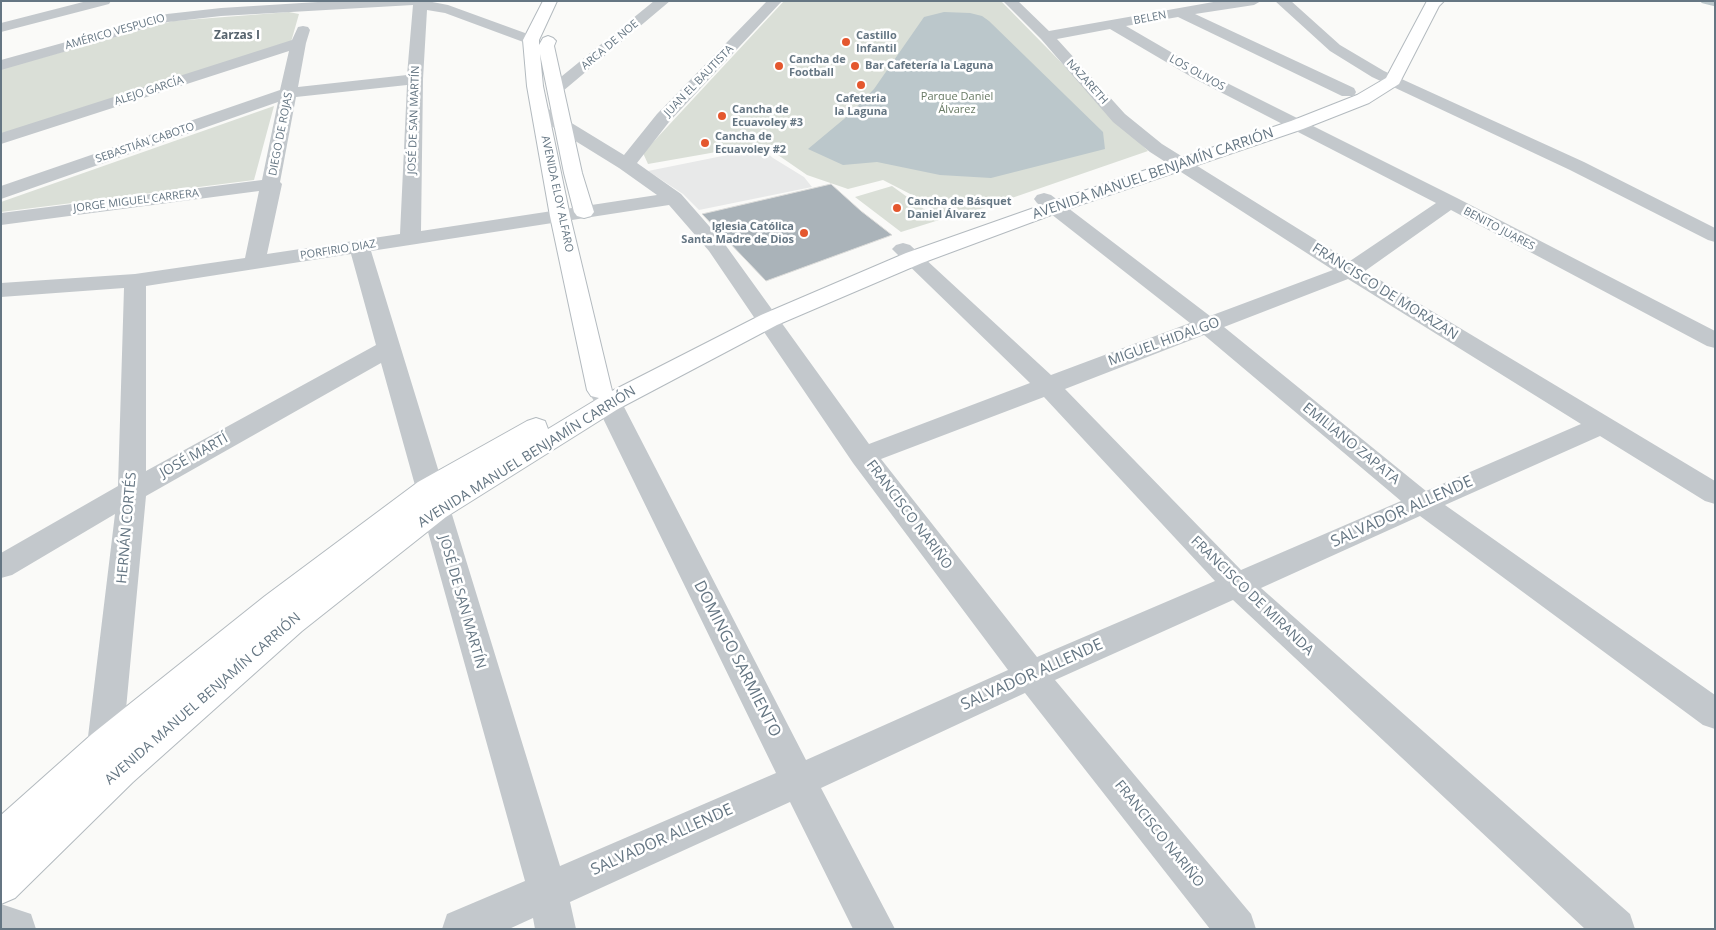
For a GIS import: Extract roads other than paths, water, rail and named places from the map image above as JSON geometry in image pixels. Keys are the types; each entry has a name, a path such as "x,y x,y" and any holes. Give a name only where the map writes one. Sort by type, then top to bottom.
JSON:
{"main road":[{"path":"531,40 550,1"},
{"name":"AVENIDA ELOY ALFARO","path":"562,1 546,46 556,88 552,118 560,216 605,396"},
{"path":"1385,71 1416,34 1433,3 1437,1"},
{"name":"AVENIDA ELOY ALFARO","path":"531,40 535,86 552,118 573,173 584,212"},
{"name":"AVENIDA MANUEL BENJAMÍN CARRIÓN","path":"1290,121 1385,71"},
{"name":"AVENIDA MANUEL BENJAMÍN CARRIÓN","path":"1,840 291,622 432,499 605,396 764,313 908,254 1049,203 1290,121 1364,99 1385,71"},
{"name":"AVENIDA MANUEL BENJAMÍN CARRIÓN","path":"1,884 114,756"}],"street":[{"path":"1,28 104,1"},
{"name":"ARCA DE NOE","path":"556,88 663,1"},
{"name":"JUAN EL BAUTISTA","path":"626,164 663,118 775,1"},
{"name":"NAZARETH","path":"1010,1 1046,36 1119,118 1176,161"},
{"name":"BELEN","path":"1046,36 1225,3 1254,1"},
{"path":"1282,1 1335,48 1385,71 1715,236"},
{"name":"AMÉRICO VESPUCIO","path":"1,65 152,21 225,6 313,7 417,3 448,8 531,40"},
{"name":"JOSÉ DE SAN MARTÍN","path":"410,239 417,3"},
{"name":"DIEGO DE ROJAS","path":"255,263 272,184 298,43 313,7"},
{"path":"1179,12 1348,92"},
{"name":"LOS OLIVOS","path":"1113,25 1201,76 1290,121"},
{"name":"ALEJO GARCÍA","path":"1,139 298,43"},
{"name":"SEBASTIÁN CABOTO","path":"1,193 289,93 415,79"},
{"name":"FRANCISCO NARIÑO","path":"552,118 626,164 674,198 717,247 863,456 1031,675 1236,929"},
{"name":"BENITO JUARES","path":"1290,121 1450,202 1715,341"},
{"name":"FRANCISCO DE MORAZAN","path":"1176,161 1350,271 1715,494"},
{"name":"JORGE MIGUEL CARRERA","path":"1,218 272,184"},
{"name":"PORFIRIO DIAZ","path":"1,290 134,281 674,198"},
{"name":"MIGUEL HIDALGO","path":"863,456 1350,271 1450,202"},
{"name":"EMILIANO ZAPATA","path":"1049,203 1208,326 1422,503 1715,714"},
{"name":"JOSÉ DE SAN MARTÍN","path":"359,246 547,890 556,929"},
{"name":"FRANCISCO DE MIRANDA","path":"908,254 1047,385 1237,585 1615,929"},
{"name":"HERNÁN CORTÉS","path":"114,756 132,490 134,281"},
{"name":"JOSÉ MARTÍ","path":"1,567 132,490 389,348"},
{"name":"DOMINGO SARMIENTO","path":"605,396 798,781 876,929"},
{"name":"SALVADOR ALLENDE","path":"462,929 798,781 1031,675 1602,425"},
{"path":"1,924 16,929"}],"waterway":[{"path":"1703,1 1715,4"}],"place":[{"name":"Castillo Infantil","path":"846,42"},
{"name":"Cancha de Football","path":"779,66"},
{"name":"Bar Cafetería la Laguna","path":"855,66"},
{"name":"Cafeteria la Laguna","path":"861,85"},
{"name":"Cancha de Ecuavoley #3","path":"722,116"},
{"name":"Cancha de Ecuavoley #2","path":"705,143"},
{"name":"Cancha de Básquet Daniel Álvarez","path":"897,208"},
{"name":"Iglesia Católica Santa Madre de Dios","path":"804,233"}],"district":[{"name":"Zarzas I","path":"237,36"}],"park label":[{"name":"Parque Daniel Álvarez","path":"957,103"}]}
